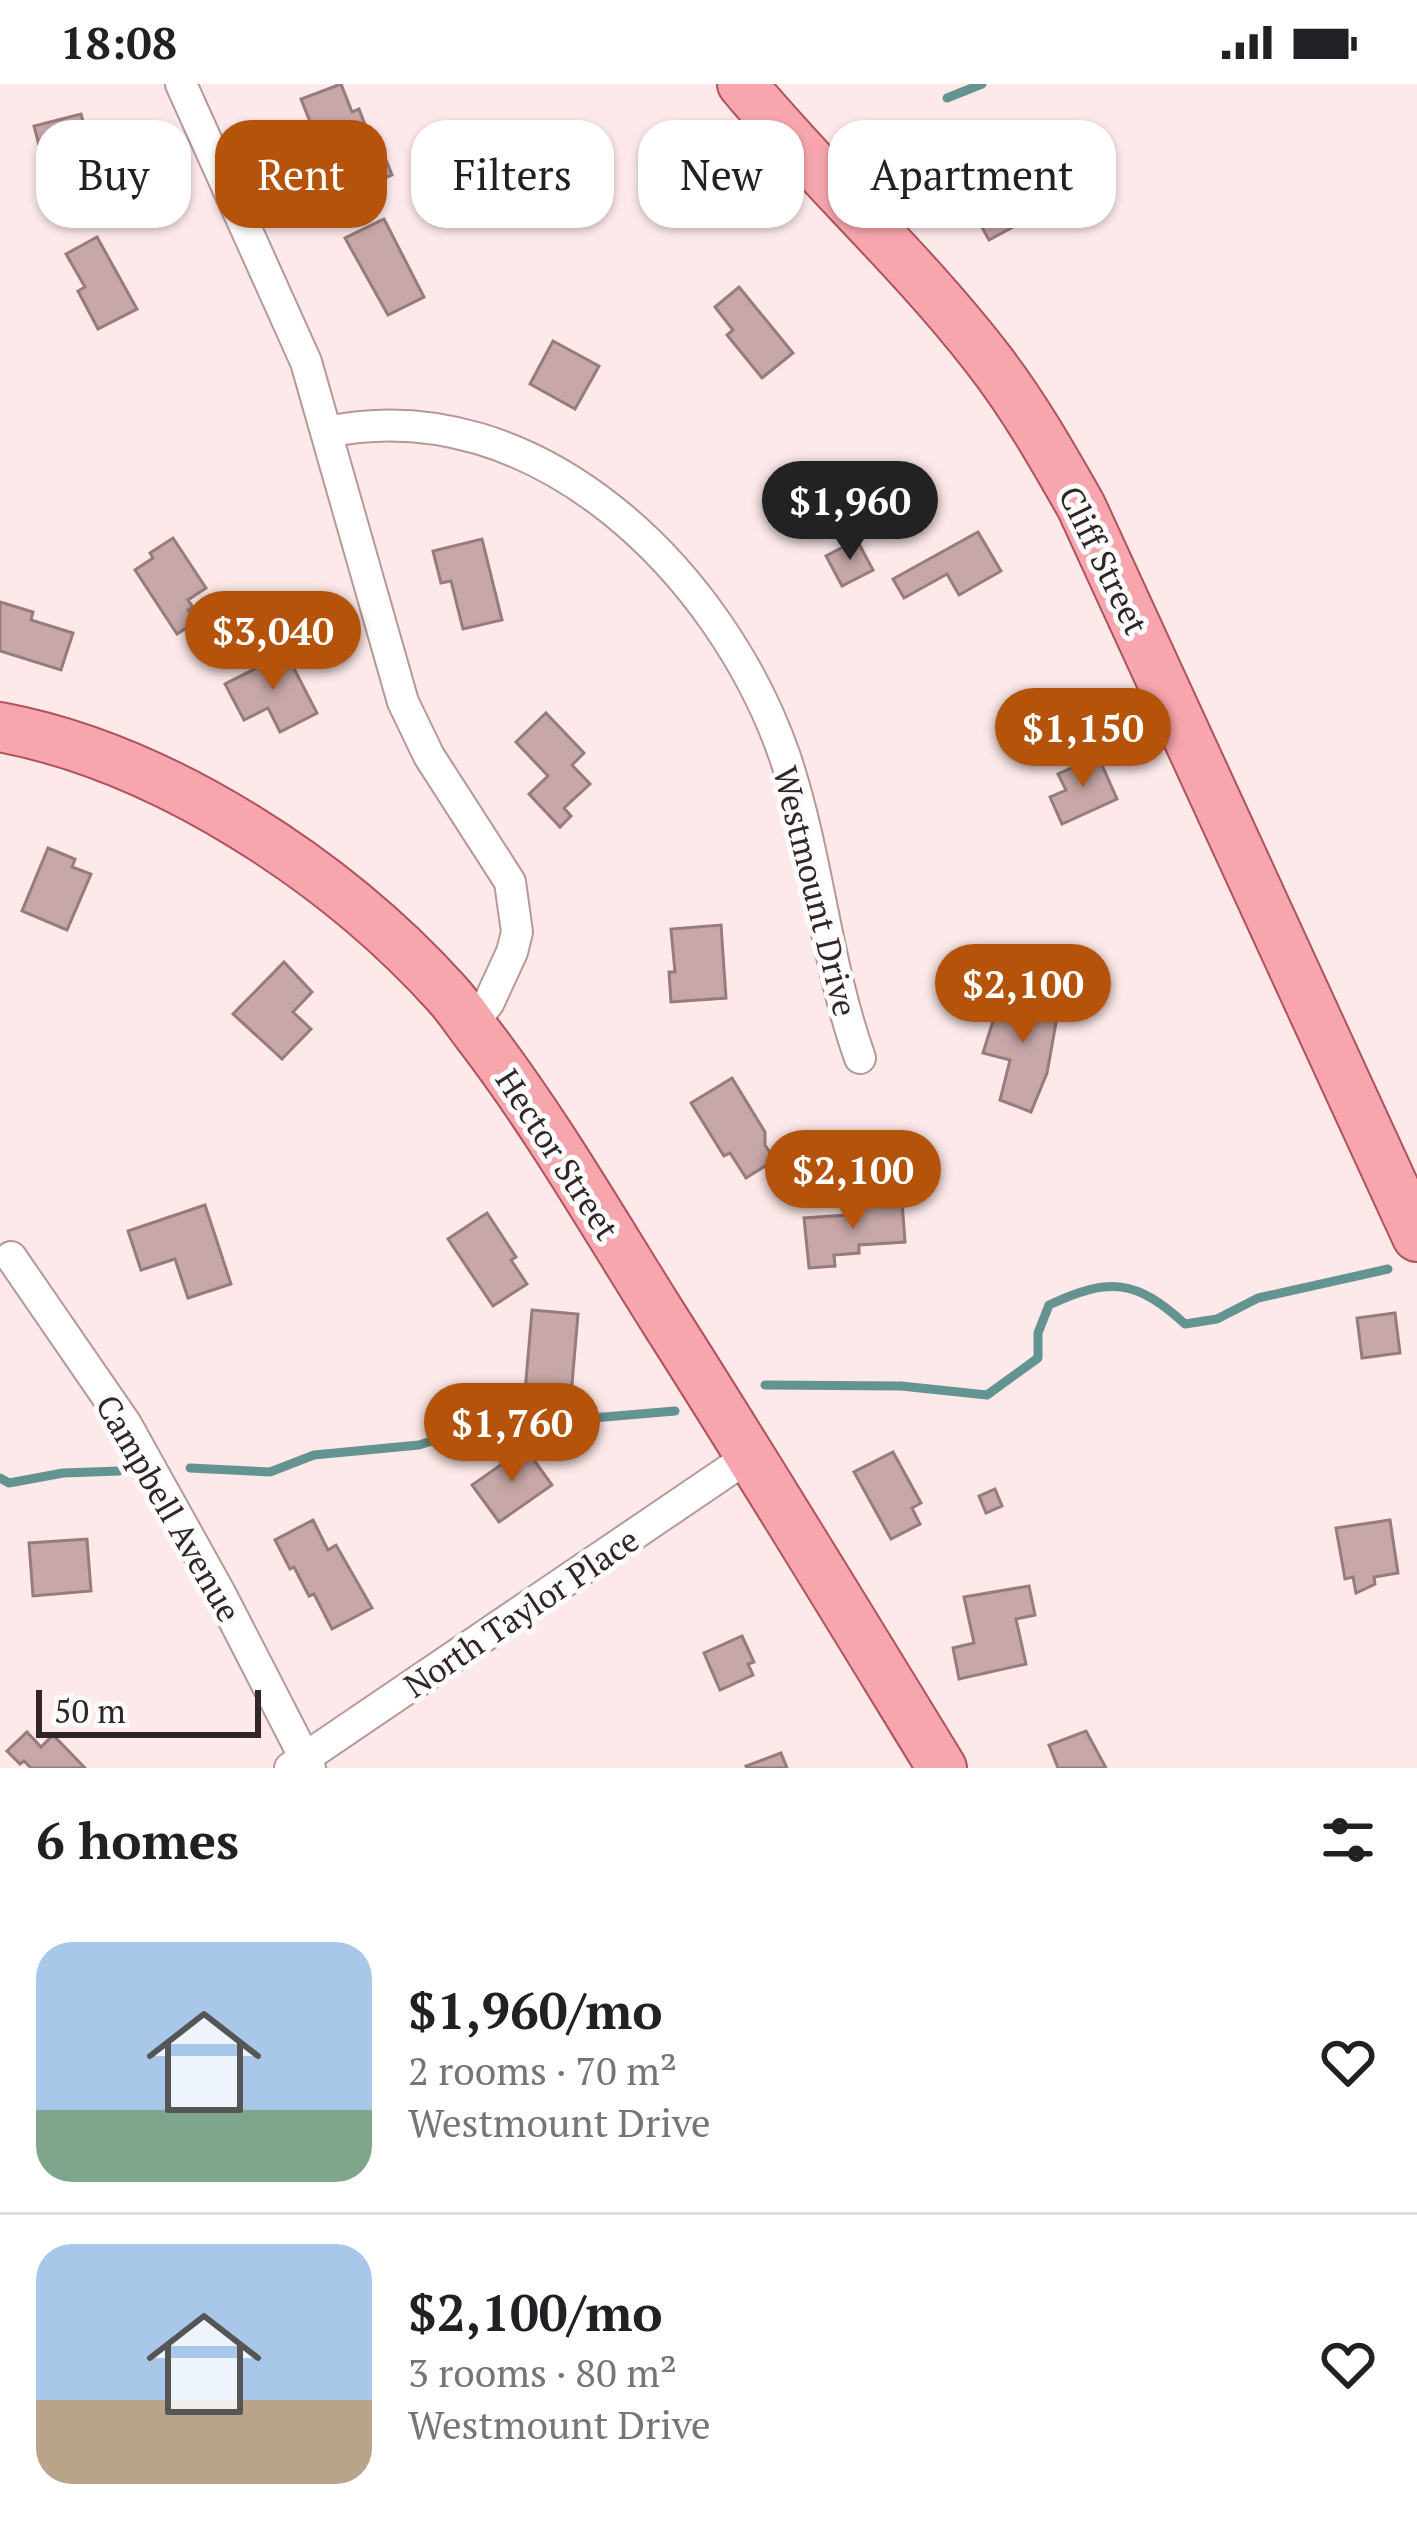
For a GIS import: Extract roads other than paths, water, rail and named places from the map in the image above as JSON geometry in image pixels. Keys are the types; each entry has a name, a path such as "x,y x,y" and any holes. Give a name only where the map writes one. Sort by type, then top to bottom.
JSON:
{"main road":[{"name":"Cliff Street","path":"742,84 950,313 1048,448 1081,506 1417,1238"},
{"name":"Hector Street","path":"0,728 91,752 154,778 259,837 391,939 449,995 530,1106 942,1768"}],"street":[{"path":"181,84 306,362 403,702 429,755 510,882 517,932 512,952 471,1027"},
{"name":"Westmount Drive","path":"327,432 394,426 442,430 491,443 585,489 670,563 746,666 784,756 842,1006 860,1058"},
{"name":"Campbell Avenue","path":"11,1258 126,1424 302,1764"},
{"name":"North Taylor Place","path":"302,1764 751,1455"}],"waterway":[{"path":"947,98 982,84"},
{"path":"765,1385 901,1386 987,1395 1038,1358 1038,1333 1049,1305 1089,1290 1121,1287 1136,1291 1185,1324 1217,1319 1258,1298 1388,1269"},
{"path":"190,1468 270,1472 314,1455 419,1445 507,1417 569,1420 675,1411"},
{"path":"0,1478 9,1483 63,1473 119,1471"}]}
